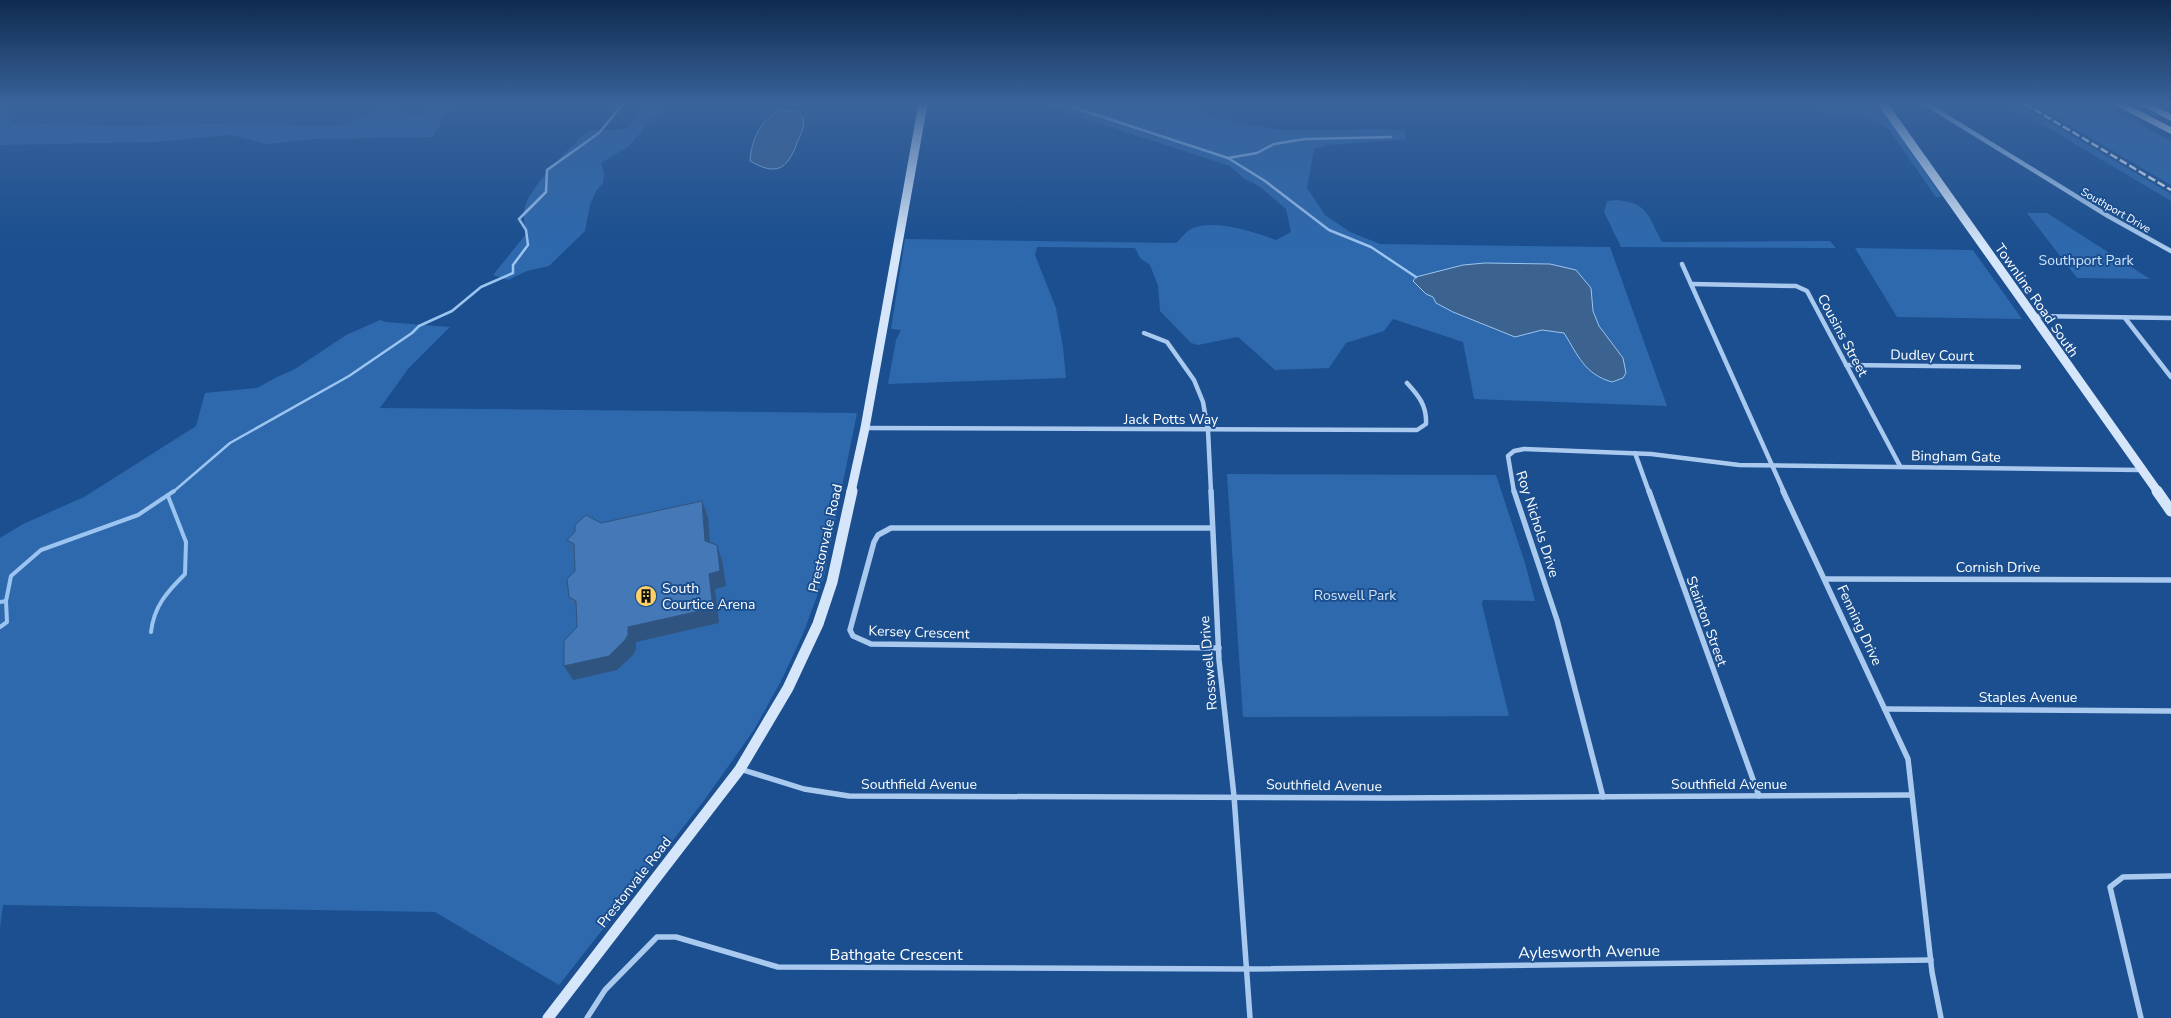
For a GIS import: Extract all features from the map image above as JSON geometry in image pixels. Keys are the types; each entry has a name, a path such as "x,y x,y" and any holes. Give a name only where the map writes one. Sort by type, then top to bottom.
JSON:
{"street":[{"name":"Prestonvale Road","path":"548,1018 740,769 788,688 818,624 832,582 865,428 914,152"},
{"name":"Townline Road South","path":"1916,152 2171,511"},
{"name":"Southport Drive","path":"2003,152 2108,216 2171,251"},
{"name":"Fenning Drive","path":"1682,264 1771,465 1826,579 1908,759 1931,960 1941,1018"},
{"name":"Cousins Street","path":"1691,284 1796,286 1807,291 1900,466"},
{"path":"2032,316 2171,318"},
{"path":"2125,318 2171,377"},
{"name":"Rosswell Drive","path":"1144,333 1166,342 1194,380 1203,402 1208,430 1219,648 1234,796 1250,1018"},
{"name":"Dudley Court","path":"1846,365 2018,368"},
{"name":"Jack Potts Way","path":"865,428 1417,430 1426,424 1428,414 1424,403 1407,383"},
{"name":"Roy Nichols Drive","path":"1603,797 1540,561 1518,500 1507,460 1510,453 1524,449 1635,453 1739,465 1771,465"},
{"name":"Stainton Street","path":"1635,453 1759,796"},
{"name":"Bingham Gate","path":"1771,465 2141,470"},
{"name":"Kersey Crescent","path":"1212,528 891,528 878,536 874,542 850,630 853,636 871,644 1219,648"},
{"name":"Cornish Drive","path":"1826,579 2171,580"},
{"name":"Staples Avenue","path":"1885,709 2171,711"},
{"name":"Southfield Avenue","path":"740,769 804,788 848,796 1603,797 1912,795"},
{"path":"2141,1018 2110,887 2123,877 2171,876"},
{"name":"Bathgate Crescent","path":"587,1018 605,990 657,937 676,937 778,967 1247,969"},
{"name":"Aylesworth Avenue","path":"1247,969 1931,960"}],"green space":[{"path":"566,152 620,152 601,163 604,173 603,183 596,191 590,205 585,231 549,266 527,271 508,280 493,275 526,234 524,211 527,202 541,180"},
{"path":"1186,152 1314,152 1307,188 1325,215 1350,232 1380,244 1610,247 1667,406 1474,399 1463,342 1393,319 1384,331 1346,343 1329,368 1275,370 1238,337 1198,345 1191,343 1160,311 1158,286 1150,265 1140,258 1135,248 1037,247 1035,255 1056,308 1066,378 888,384 896,340 901,330 891,329 905,239 1176,243 1187,231 1200,226 1234,227 1276,240 1291,232 1286,209 1259,186 1243,178 1230,166"},
{"path":"1904,152 1911,152 1942,197 1936,197"},
{"path":"2088,152 2099,152 2171,194 2171,201"},
{"path":"2114,152 2171,152 2171,185"},
{"path":"1617,200 1636,204 1642,208 1662,242 1830,241 1836,248 1621,247 1604,212 1607,201"},
{"name":"Southport Park","path":"2027,213 2047,213 2150,279 2077,278"},
{"path":"1855,248 1973,250 2022,319 1897,317"},
{"path":"380,320 450,327 408,369 380,408 857,413 824,577 803,634 781,681 754,730 703,802 559,985 435,912 3,905 0,928 0,538 23,524 84,497 196,426 205,393 257,388 295,369 346,335"},
{"name":"Roswell Park","path":"1227,474 1496,475 1525,563 1535,601 1483,600 1482,604 1509,716 1243,717"}],"shaded area":[{"path":"793,152 785,165 774,169 759,166 750,161 751,153"},
{"path":"1485,263 1550,264 1576,270 1591,288 1593,311 1599,326 1623,358 1626,373 1623,378 1612,382 1588,369 1564,333 1542,330 1515,337 1453,312 1436,303 1433,297 1426,294 1413,281 1416,277 1463,265"}],"building":[{"name":"South Courtice Arena","path":"702,501 705,541 717,545 720,571 709,574 713,608 628,627 628,635 625,640 609,656 564,666 564,641 577,627 576,601 569,597 567,579 575,571 574,544 567,540 575,532 575,525 586,515 601,523"}],"waterway":[{"path":"173,492 230,443 349,376 412,333 419,326 452,311 481,287 513,273 513,265 528,245 526,230 519,219 546,192 547,170 573,152"},
{"path":"1208,152 1228,158"},
{"path":"1228,158 1260,152"},
{"path":"1228,158 1265,181 1329,230 1371,247 1416,277"},
{"path":"6,601 11,576 41,550 138,515 174,491"},
{"path":"151,632 155,615 162,600 185,574 186,542 168,496"},
{"path":"0,602 6,601"},
{"path":"0,627 7,622 6,601"}],"railway":[{"path":"2106,152 2171,190"}],"place":[{"name":"South Courtice Arena","path":"646,596"}]}
